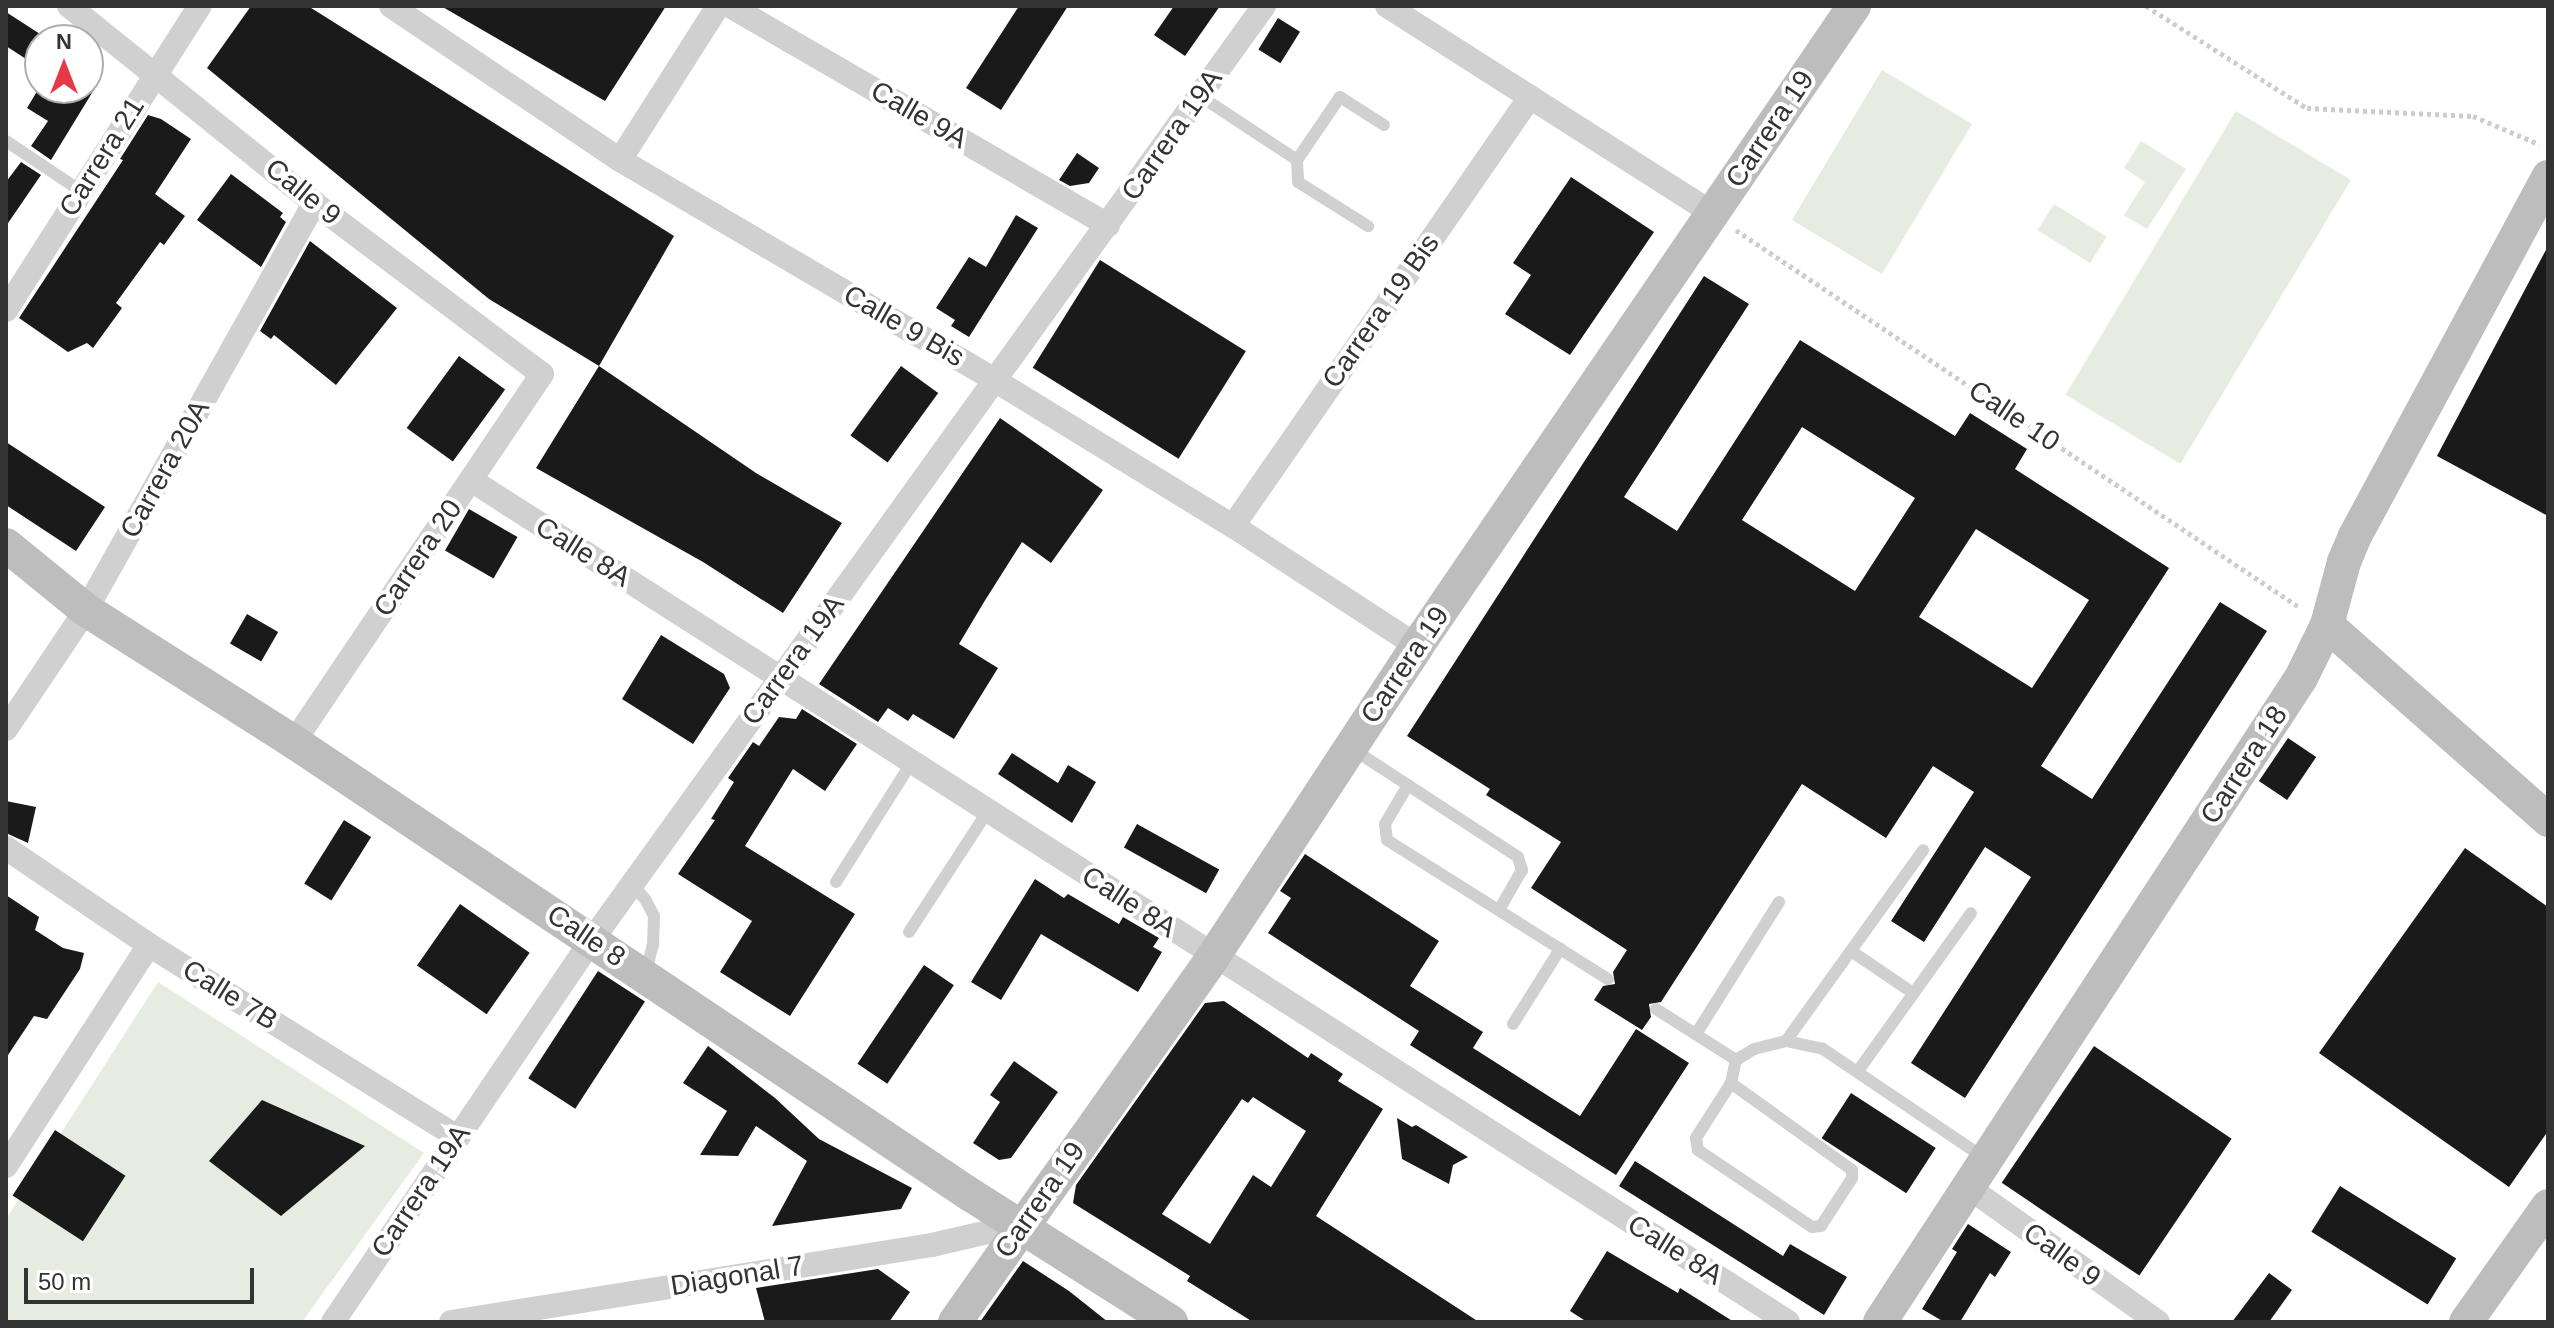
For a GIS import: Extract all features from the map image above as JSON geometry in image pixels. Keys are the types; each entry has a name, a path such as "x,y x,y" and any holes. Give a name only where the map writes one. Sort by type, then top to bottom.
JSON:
{"street":[{"name":"Calle 9","path":"69,6 156,72 314,203 542,374"},
{"name":"Carrera 21","path":"6,310 200,6"},
{"name":"Calle 9 Bis","path":"391,6 620,160 996,381 1233,526 1417,646"},
{"path":"620,160 718,6"},
{"name":"Calle 9A","path":"730,6 1108,225"},
{"name":"Carrera 19A","path":"333,1322 592,940 1264,6"},
{"path":"1387,6 1719,218"},
{"name":"Carrera 19","path":"955,1322 1213,957 1417,646 1719,218 1854,6"},
{"name":"Carrera 19 Bis","path":"1233,526 1530,97"},
{"name":"Carrera 18","path":"1880,1322 2301,678 2315,617 2355,536 2548,177"},
{"name":"Carrera 20A","path":"6,729 86,610 314,203"},
{"name":"Carrera 20","path":"294,742 542,374"},
{"name":"Calle 8A","path":"471,480 1788,1322"},
{"name":"Calle 8","path":"6,545 86,610 294,742 971,1195 1022,1224 1171,1322"},
{"path":"2315,617 2548,820"},
{"name":"Calle 7B","path":"6,848 149,945 458,1137"},
{"path":"6,1166 149,945"},
{"name":"Calle 9","path":"1976,1173 2158,1322"},
{"path":"2466,1322 2548,1206"},
{"name":"Diagonal 7","path":"451,1322 932,1245 1022,1224"}],"lane":[{"path":"1200,96 1297,160"},
{"path":"1368,226 1298,182 1297,160 1340,97 1384,125"},
{"path":"6,141 81,191"},
{"path":"1350,748 1522,861 1522,870 1499,910"},
{"path":"836,882 912,762"},
{"path":"1408,785 1385,824 1387,840 1608,979"},
{"path":"909,932 988,811"},
{"path":"1786,1041 1923,850"},
{"path":"632,884 654,916 653,944 645,976"},
{"path":"1696,1034 1779,902"},
{"path":"1858,1071 1971,913"},
{"path":"1513,1024 1560,949"},
{"path":"1851,951 1913,993"},
{"path":"1656,1009 1736,1060"},
{"path":"1731,1083 1850,1166 1852,1178 1824,1224 1812,1227 1698,1150 1696,1138 1731,1083 1736,1060 1754,1049 1786,1041 1823,1049 1858,1071 1976,1173"}],"path":[{"path":"2146,6 2307,108 2473,116 2539,144"},
{"name":"Calle 10","path":"1719,218 2315,617"}],"shaded area":[{"path":"1882,70 1972,124 1882,274 1792,220"},
{"path":"2236,111 2351,180 2180,464 2066,395"},
{"path":"2141,141 2186,169 2147,229 2124,215 2145,182 2124,168"},
{"path":"2054,204 2107,237 2090,263 2038,230"},
{"path":"158,982 424,1153 302,1322 6,1322 6,1219"}],"building":[{"path":"251,6 308,6 674,236 599,366 489,299 207,68"},
{"path":"441,6 666,6 605,101"},
{"path":"1019,6 1068,6 1001,110 966,88"},
{"path":"1174,6 1220,6 1185,56 1154,35"},
{"path":"6,12 25,24 24,58 6,46"},
{"path":"1278,18 1300,32 1280,63 1258,49"},
{"path":"29,104 85,104 51,160 31,146 48,121 27,108"},
{"path":"148,115 161,119 191,139 155,194 185,216 164,245 160,242 116,303 122,308 93,348 87,343 68,352 19,318 123,160 120,159"},
{"path":"1077,153 1099,168 1089,183 1070,186 1059,180"},
{"path":"21,162 41,175 6,226 6,182"},
{"path":"231,174 283,213 280,217 286,222 261,267 197,220"},
{"path":"1571,177 1654,232 1570,355 1505,314 1531,275 1513,263"},
{"path":"1016,215 1038,228 969,337 951,326 955,320 936,308 969,257 986,267"},
{"path":"310,241 397,308 336,385 274,335 271,339 260,331"},
{"path":"2548,246 2548,516 2437,456"},
{"path":"1100,260 1246,351 1179,459 1033,368"},
{"path":"1704,276 1749,304 1624,497 1677,531 1800,340 1955,436 1970,413 2027,449 2015,469 2169,568 2041,766 2092,799 2220,602 2267,631 1965,1098 1911,1063 2031,877 1985,847 1924,942 1891,921 1974,792 1933,766 1886,838 1802,784 1661,1002 1649,1004 1651,1017 1642,1030 1594,1000 1603,986 1615,984 1613,972 1627,950 1531,888 1561,842 1486,795 1490,789 1407,736","holes":["1802,427 1915,498 1855,591 1742,520","1976,529 2089,600 2032,688 1919,617"]},
{"path":"459,356 505,390 453,462 407,428"},
{"path":"599,366 756,473 842,523 783,613 703,562 536,468"},
{"path":"901,366 938,393 888,463 850,436"},
{"path":"1000,418 1103,490 1051,563 1022,542 984,602 959,644 998,668 954,739 913,714 908,721 888,708 878,722 819,684"},
{"path":"6,442 105,507 76,551 6,505"},
{"path":"469,509 517,537 493,579 445,551"},
{"path":"247,614 278,632 261,661 230,643"},
{"path":"661,635 724,674 730,688 693,744 622,699"},
{"path":"802,709 857,744 825,791 793,769 745,846 855,914 790,1016 720,972 752,921 678,874 715,820 711,819 734,782 728,778 753,742 759,746 779,717 796,719"},
{"path":"2288,738 2316,757 2287,800 2259,781"},
{"path":"1012,753 1058,783 1068,765 1096,782 1072,823 998,774"},
{"path":"6,801 36,807 28,843 6,833"},
{"path":"344,820 371,837 331,901 304,884"},
{"path":"1137,824 1219,870 1206,893 1124,848"},
{"path":"2465,848 2548,907 2548,1131 2509,1187 2319,1053"},
{"path":"1305,854 1439,941 1410,986 1483,1032 1473,1048 1580,1116 1636,1029 1689,1063 1616,1175 1410,1045 1419,1031 1268,933 1291,898 1280,891"},
{"path":"1035,879 1064,898 1068,894 1119,924 1123,917 1159,938 1153,947 1162,952 1138,992 1041,934 1001,1000 971,982"},
{"path":"6,895 39,917 35,930 63,948 84,953 80,969 47,1019 34,1016 6,1058"},
{"path":"460,904 530,953 487,1014 417,965"},
{"path":"924,965 954,985 887,1084 857,1064"},
{"path":"598,971 645,1001 575,1109 528,1078"},
{"path":"1224,1001 1308,1058 1311,1053 1343,1074 1338,1081 1383,1109 1316,1216 1479,1322 1253,1322 1187,1281 1190,1276 1073,1203 1076,1185 1205,1003","holes":["1253,1097 1306,1131 1271,1187 1253,1175 1210,1244 1162,1214 1242,1099 1248,1103"]},
{"path":"708,1046 775,1098 819,1139 912,1188 901,1209 772,1226 807,1161 756,1126 738,1156 700,1155 727,1111 683,1083"},
{"path":"2094,1046 2232,1139 2139,1276 2002,1183"},
{"path":"1014,1061 1058,1092 1011,1158 999,1160 973,1143 1000,1102 990,1095"},
{"path":"1851,1093 1936,1148 1906,1193 1822,1138"},
{"path":"262,1100 365,1146 281,1216 209,1161"},
{"path":"1397,1118 1412,1127 1416,1125 1468,1157 1453,1165 1449,1184 1402,1159"},
{"path":"55,1130 125,1176 83,1241 13,1195"},
{"path":"1635,1161 1783,1256 1790,1244 1847,1277 1824,1315 1619,1186"},
{"path":"2340,1186 2456,1259 2428,1304 2311,1232"},
{"path":"1968,1224 2011,1252 1995,1277 1990,1273 1960,1322 1944,1322 1922,1309 1957,1252 1952,1249"},
{"path":"1607,1251 1678,1293 1680,1288 1734,1322 1587,1322 1570,1311"},
{"path":"1023,1261 1069,1291 1108,1322 980,1322"},
{"path":"878,1269 910,1292 889,1322 765,1322 756,1288"},
{"path":"2269,1273 2292,1290 2269,1322 2232,1322"}]}
